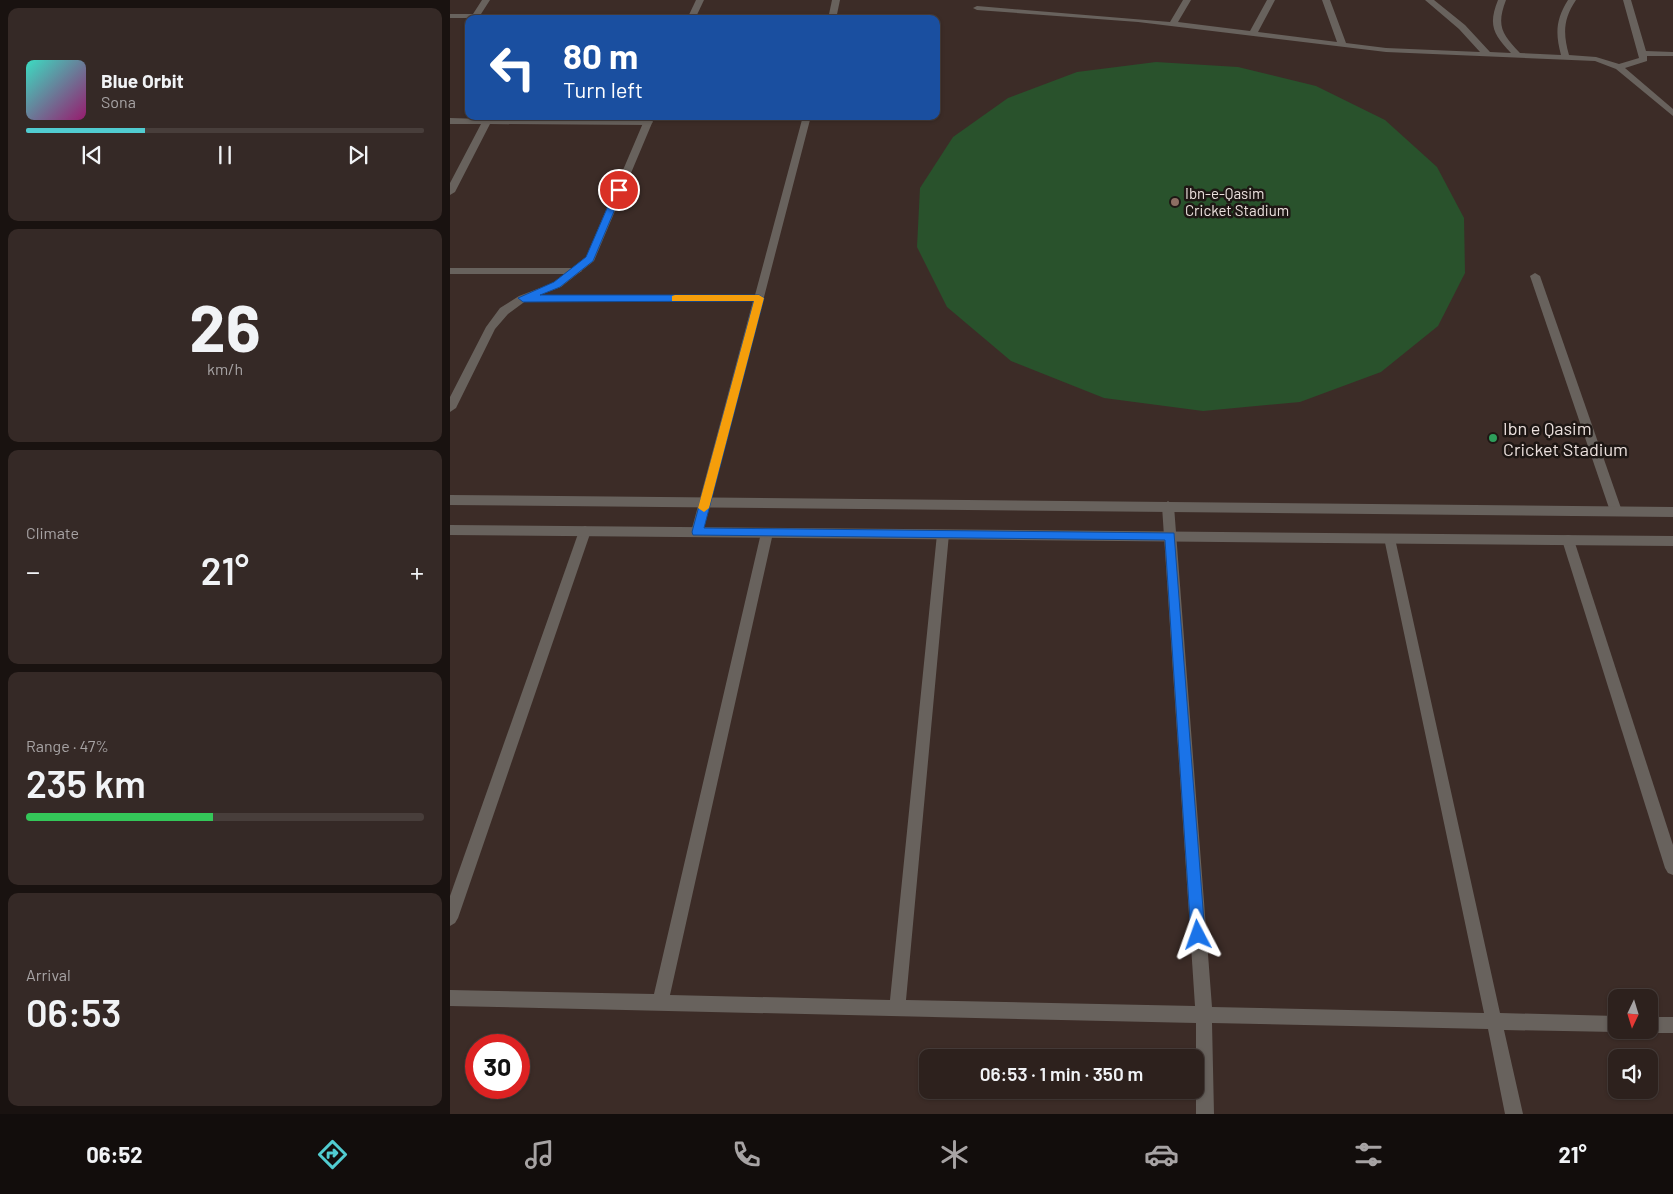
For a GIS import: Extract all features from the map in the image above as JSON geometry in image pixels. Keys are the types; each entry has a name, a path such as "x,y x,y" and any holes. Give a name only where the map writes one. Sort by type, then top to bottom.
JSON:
{"street":[{"path":"476,15 486,0"},
{"path":"692,15 700,0"},
{"path":"833,15 836,0"},
{"path":"1173,24 1188,0"},
{"path":"1252,35 1271,0"},
{"path":"1326,0 1343,46"},
{"path":"1429,0 1462,26 1487,54"},
{"path":"1502,0 1495,14 1495,24 1498,34 1518,56"},
{"path":"1566,58 1559,37 1559,22 1572,0"},
{"path":"1620,67 1641,62 1644,59 1644,53 1627,0"},
{"path":"977,8 1138,20 1386,50 1596,59 1620,67 1673,113"},
{"path":"450,16 465,16"},
{"path":"1644,53 1673,54"},
{"path":"450,121 470,120"},
{"path":"450,192 488,120"},
{"path":"450,408 491,327 504,311 523,298 557,285 590,259 650,120"},
{"path":"697,532 806,120"},
{"path":"450,272 577,271"},
{"path":"1535,276 1616,511"},
{"path":"523,298 759,298"},
{"path":"450,500 706,501 1673,512"},
{"path":"1168,506 1204,1014 1205,1114"},
{"path":"450,530 1673,541"},
{"path":"450,918 585,531"},
{"path":"660,1003 767,533"},
{"path":"897,1008 943,534"},
{"path":"1390,538 1514,1114"},
{"path":"1568,540 1673,868"},
{"path":"450,998 1608,1024"},
{"path":"1658,1025 1673,1025"}],"green space":[{"path":"1156,62 1238,67 1316,86 1385,120 1437,167 1464,218 1465,273 1438,326 1381,372 1300,402 1203,411 1104,398 1011,361 947,307 917,247 920,188 953,137 1008,98 1077,72"}],"slow traffic":[{"path":"675,299 759,298 704,508"}],"place":[{"name":"Ibn-e-Qasim Cricket Stadium","path":"1175,202"},
{"name":"Ibn e Qasim Cricket Stadium","path":"1493,438"}],"route":[{"path":"619,190 590,259 557,285 523,298 759,298 697,532 1170,536 1198,935"}]}
